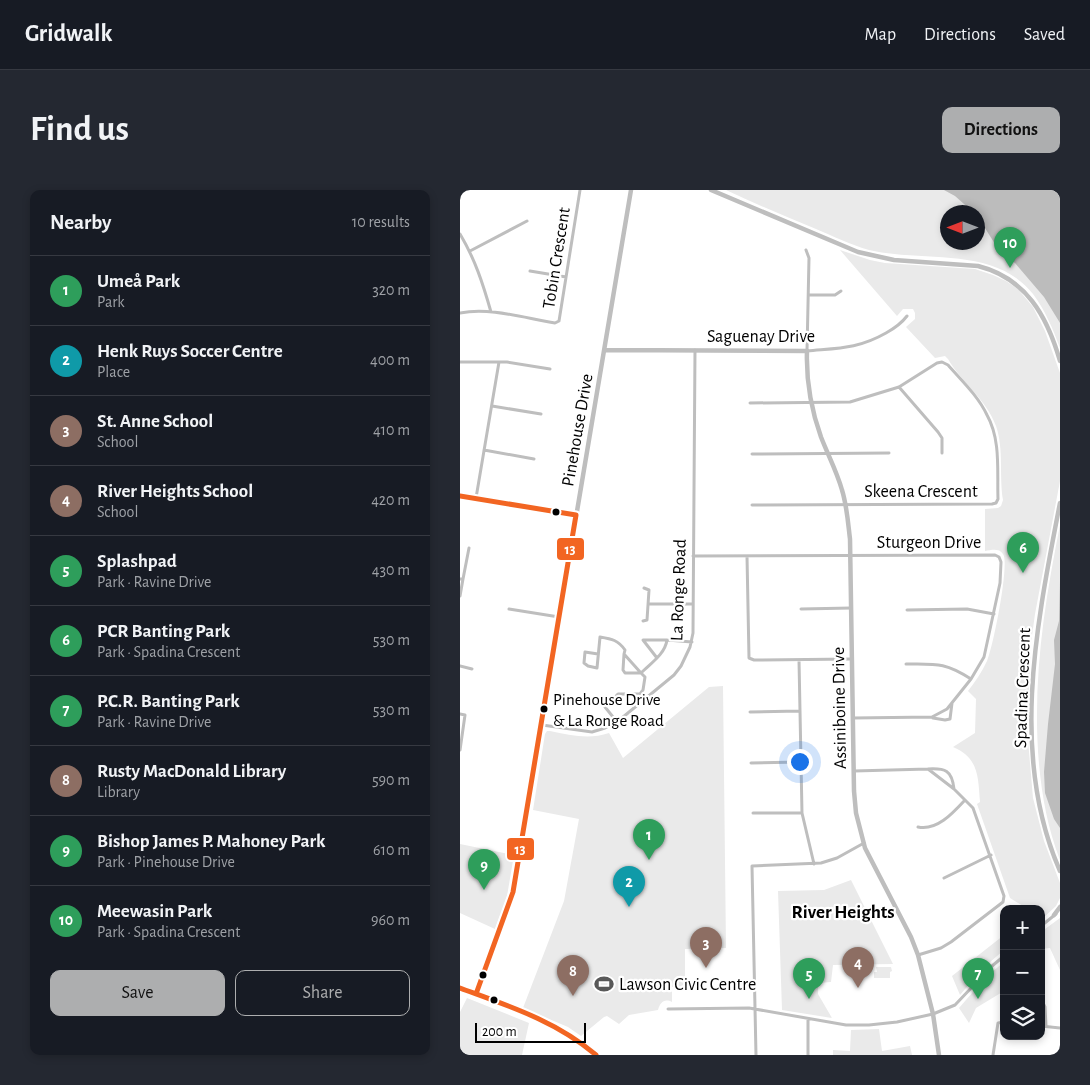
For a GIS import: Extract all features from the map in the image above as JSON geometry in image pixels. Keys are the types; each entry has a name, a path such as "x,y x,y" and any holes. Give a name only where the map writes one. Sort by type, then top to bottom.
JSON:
{"street":[{"name":"Tobin Crescent","path":"460,313 469,311 491,312 555,323 559,322 580,190"},
{"name":"Pinehouse Drive","path":"476,994 513,892 631,190"},
{"path":"711,190 864,254 894,260 978,266 1004,275 1018,284 1031,299 1045,323 1060,361"},
{"path":"470,251 527,221"},
{"path":"460,234 470,251 484,285 491,312"},
{"path":"806,250 809,258 807,351"},
{"path":"530,271 566,278"},
{"path":"809,295 835,295 841,291"},
{"name":"Saguenay Drive","path":"605,350 807,351 845,348 867,343 900,324 907,316"},
{"name":"La Ronge Road","path":"542,725 592,732 617,722 674,675 681,666 692,642 695,350"},
{"name":"Assiniboine Drive","path":"807,351 808,385 812,403 820,432 846,504 850,556 852,718 856,812 864,843 876,871 911,937 918,955 933,1014 939,1055"},
{"path":"460,362 506,362 550,369"},
{"path":"476,498 499,362"},
{"name":"Skeena Crescent","path":"750,403 850,402 899,388 937,363 942,362 948,366 978,400 990,422 996,445 998,501 992,504 846,504"},
{"path":"899,388 942,438 942,453"},
{"path":"492,406 541,414"},
{"path":"484,450 534,459"},
{"path":"752,454 889,453"},
{"path":"460,496 576,515"},
{"path":"752,505 846,504"},
{"name":"Spadina Crescent","path":"1060,504 1041,600 1036,636 1032,706 1034,765 1038,804 1048,840 1060,871"},
{"path":"460,596 461,579 469,548"},
{"path":"693,556 850,556"},
{"path":"747,556 748,658 754,660 852,659"},
{"name":"Sturgeon Drive","path":"850,556 997,556 1000,559 1000,583 984,657 972,679 947,709 932,717"},
{"path":"643,621 648,620 649,604 649,590 644,588"},
{"path":"649,604 693,604"},
{"path":"801,608 851,608"},
{"path":"509,609 559,617"},
{"path":"907,610 967,609 994,614"},
{"path":"598,654 585,652 584,663 596,668 598,654 600,637 614,639 625,650 623,670 625,673 641,673 666,648 668,640"},
{"path":"657,658 643,640 692,642"},
{"path":"624,654 646,678 640,694"},
{"path":"799,660 802,813 814,864"},
{"path":"906,664 950,667 972,679"},
{"path":"460,666 472,669"},
{"path":"617,722 605,707 618,694 640,694"},
{"path":"640,694 645,700"},
{"name":"Sturgeon Drive","path":"852,718 932,717 945,720 950,719 952,703"},
{"path":"750,712 799,711"},
{"path":"460,714 465,715 460,750"},
{"path":"751,763 800,762"},
{"path":"918,955 941,948 951,942 1002,902 1004,896 973,808 954,789 928,769"},
{"path":"854,771 938,769 950,774 954,789"},
{"path":"918,828 924,829 940,822 953,813 964,800"},
{"path":"753,813 802,813"},
{"path":"756,1055 752,866 814,864 832,860 864,843"},
{"path":"944,878 991,855"},
{"path":"1045,923 1060,910"},
{"path":"668,1009 749,1008 846,1025 897,1022 933,1014 955,1005 1000,959"},
{"path":"460,988 549,1024 579,1041 596,1055"},
{"path":"1045,1007 1046,1026 1060,1028"},
{"path":"808,1019 808,1055"},
{"path":"993,1055 996,1029 998,1023 1000,1023"}],"shaded area":[{"path":"726,190 953,190 969,205 940,205 940,250 985,250 985,223 1060,314 1060,348 1048,320 1033,294 1017,279 999,268 957,258 890,254 869,250"},
{"path":"944,190 1060,190 1060,323 1044,297 1015,263 1000,252 985,228 985,205 965,205"},
{"path":"840,250 885,263 975,269 1006,281 1018,289 1033,307 1045,331 1060,373 1060,481 1035,614 1031,643 1028,706 1028,740 1033,798 1044,841 1060,883 1060,898 1056,906 1045,916 1045,905 1021,905 1010,898 977,804 980,802 976,769 962,751 953,747 975,733 976,699 968,691 983,669 990,653 1003,588 1005,561 1003,554 997,550 985,551 985,509 998,508 1003,500 1001,453 996,426 992,416 980,399 948,359 945,356 935,358 906,327 915,319 913,309 903,309 897,316"},
{"path":"1060,525 1060,860 1049,825 1042,789 1037,734 1037,704 1044,614"},
{"path":"1060,581 1060,828 1054,819 1045,793 1044,772 1055,664 1054,640 1059,621"},
{"path":"723,686 726,948 685,949 685,987 672,987 672,1002 663,1002 658,1010 629,1015 619,1024 607,1016 604,1017 581,1036 568,1027 523,1008 564,901 579,819 533,810 545,734 547,731 587,736 609,733 623,758 709,687"},
{"path":"460,844 514,855 507,896 495,929 460,913"},
{"path":"851,880 893,964 833,965 831,982 818,983 818,994 832,1018 782,1010 778,891 824,890"},
{"path":"1060,918 1060,970 1050,948 1045,949 1045,929"},
{"path":"1000,938 1000,953 982,969 960,995 952,976"},
{"path":"1000,965 1000,993 976,1008 969,1023 959,1008 986,977"},
{"path":"876,967 891,967 890,978 874,978 874,972 877,972"},
{"path":"467,998 529,1023 522,1055 460,1055 460,1012"},
{"path":"879,1029 882,1051 910,1046 912,1055 833,1055 833,1050 850,1051 851,1030"}],"transit line":[{"name":"13","path":"460,496 576,515 513,892 476,994"},
{"name":"13","path":"460,988 514,1008 548,1024 581,1043 596,1055"}],"place":[{"name":"Meewasin Park","path":"1010,268"},
{"name":"PCR Banting Park","path":"1023,573"},
{"name":"Pinehouse Drive & La Ronge Road","path":"544,709"},
{"name":"Umeå Park","path":"649,860"},
{"name":"Bishop James P. Mahoney Park","path":"484,890"},
{"name":"Henk Ruys Soccer Centre","path":"629,907"},
{"name":"St. Anne School","path":"706,968"},
{"name":"Lawson Civic Centre","path":"604,984"},
{"name":"River Heights School","path":"858,988"},
{"name":"Rusty MacDonald Library","path":"573,996"},
{"name":"Splashpad","path":"809,999"},
{"name":"P.C.R. Banting Park","path":"978,999"}],"district":[{"name":"River Heights","path":"843,911"}]}
